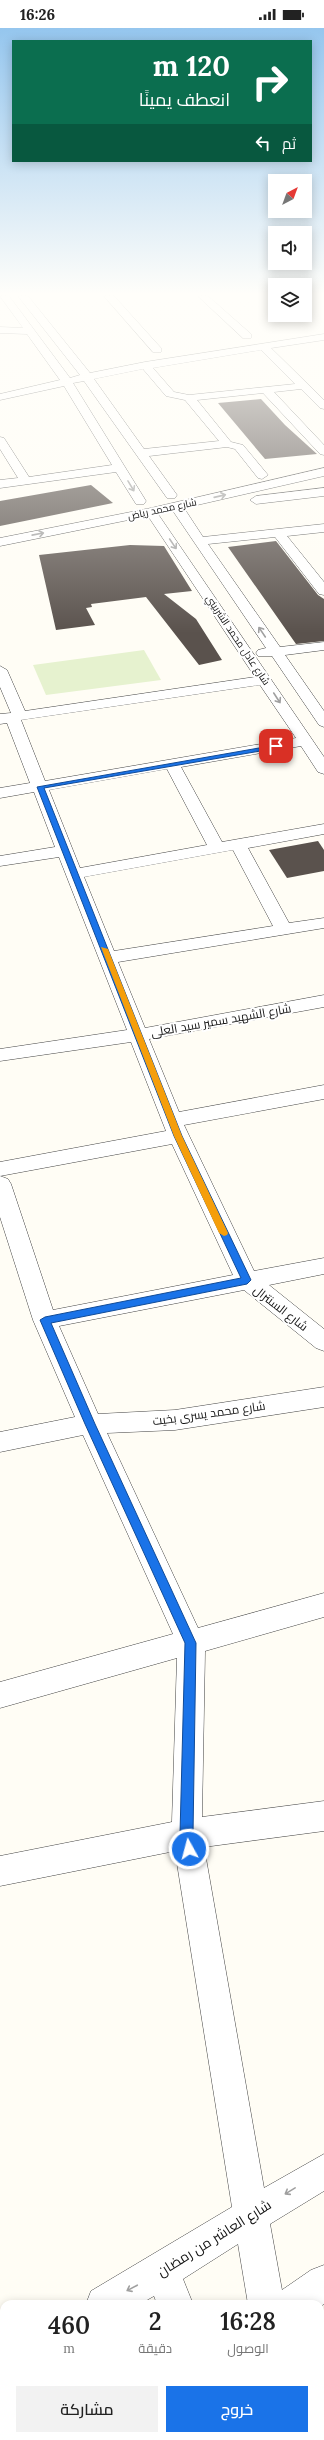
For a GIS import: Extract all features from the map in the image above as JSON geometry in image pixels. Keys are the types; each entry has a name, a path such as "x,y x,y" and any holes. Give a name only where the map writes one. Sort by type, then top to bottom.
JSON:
{"street":[{"path":"83,409 140,501"},
{"path":"110,409 142,453 200,541 324,722"},
{"path":"198,409 227,444"},
{"path":"283,409 324,452"},
{"path":"286,412 314,409"},
{"path":"0,440 26,481"},
{"path":"142,453 227,444 239,447 262,475"},
{"name":"شارع محمد رياض","path":"0,542 151,512 173,500 262,475 324,462"},
{"path":"0,484 120,468"},
{"name":"شارع محمد رياض","path":"124,504 140,501 173,500 324,472"},
{"path":"242,502 324,492"},
{"name":"شارع عادل محمد الشربيني","path":"151,512 324,769"},
{"path":"200,541 324,528"},
{"path":"278,533 322,587"},
{"path":"248,655 324,646"},
{"name":"شارع السنترال","path":"0,670 11,717 175,1128 247,1280 324,1342"},
{"path":"11,717 265,680"},
{"path":"0,793 306,741"},
{"path":"172,764 217,848"},
{"path":"74,874 324,829"},
{"path":"238,844 284,930"},
{"path":"0,861 65,851"},
{"path":"108,958 324,923"},
{"name":"شارع الشهيد سمير سيد العلى","path":"0,1055 138,1035 324,1001"},
{"path":"0,1168 324,1092"},
{"path":"1,1193 45,1320 90,1424 191,1643 187,1834 265,2300"},
{"path":"45,1320 324,1266"},
{"name":"شارع محمد يسرى بخيت","path":"0,1442 90,1424 175,1420 324,1397"},
{"path":"0,1695 324,1605"},
{"path":"0,1871 187,1834 324,1816"},
{"name":"شارع العاشر من رمضان","path":"111,2300 162,2272 250,2215 324,2171"},
{"path":"162,2272 173,2300"},
{"path":"298,2300 324,2283"}],"green space":[{"path":"144,650 161,680 46,695 33,665"}],"building":[{"path":"223,409 270,409 285,425 317,454 265,459"},
{"path":"91,485 113,503 0,526 0,501"},
{"path":"276,541 318,595 324,599 324,641 296,644 228,547"},
{"path":"130,545 164,546 192,591 164,594 196,619 222,660 199,665 146,597 91,604 92,607 86,608 95,625 56,630 39,555"},
{"path":"318,841 324,850 324,871 287,878 269,850"}],"slow traffic":[{"path":"104,949 178,1136 224,1233"}],"route":[{"path":"189,1849 187,1834 191,1643 90,1424 45,1320 247,1280 178,1136 40,787 276,746"}]}
